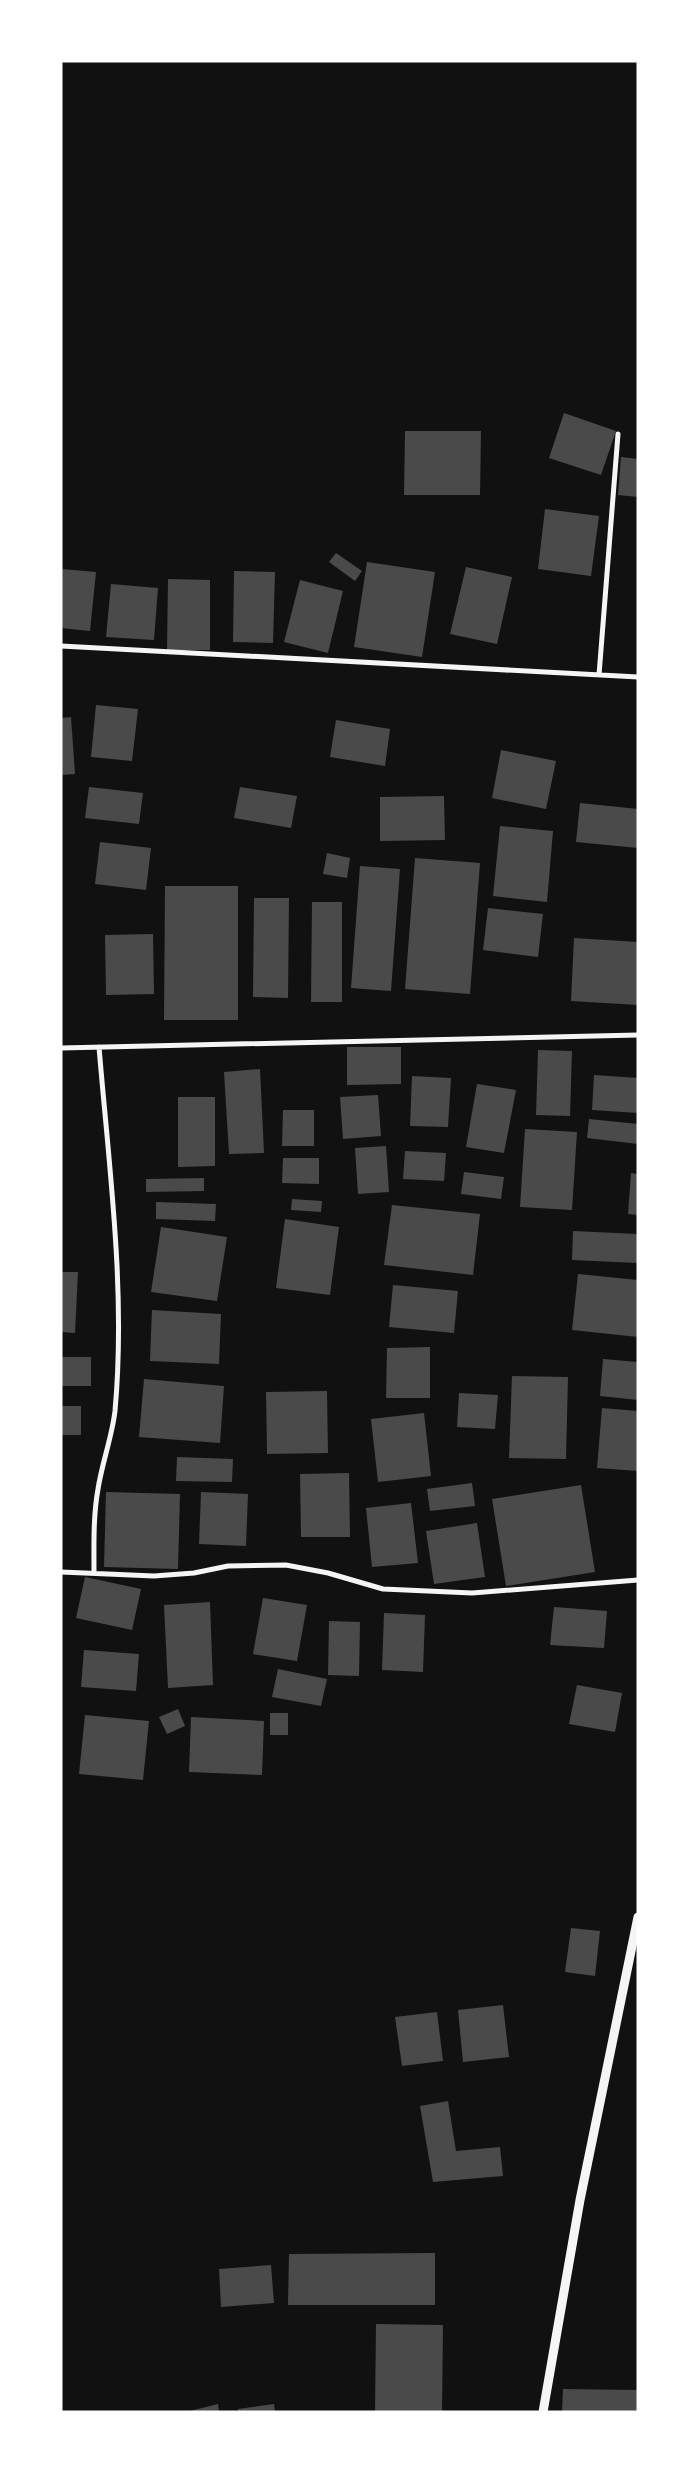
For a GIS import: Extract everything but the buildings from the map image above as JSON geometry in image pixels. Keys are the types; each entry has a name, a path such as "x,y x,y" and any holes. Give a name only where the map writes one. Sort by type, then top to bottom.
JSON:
{"street":[{"path":"599,675 618,434"},
{"path":"61,646 638,677"},
{"path":"61,1048 638,1035"},
{"path":"94,1573 93,1528 97,1491 115,1413 118,1321 117,1257 100,1047"},
{"path":"61,1572 154,1576 194,1573 228,1566 286,1565 328,1573 383,1589 472,1593 638,1580"},
{"path":"543,2412 580,2200 638,1917"}]}
